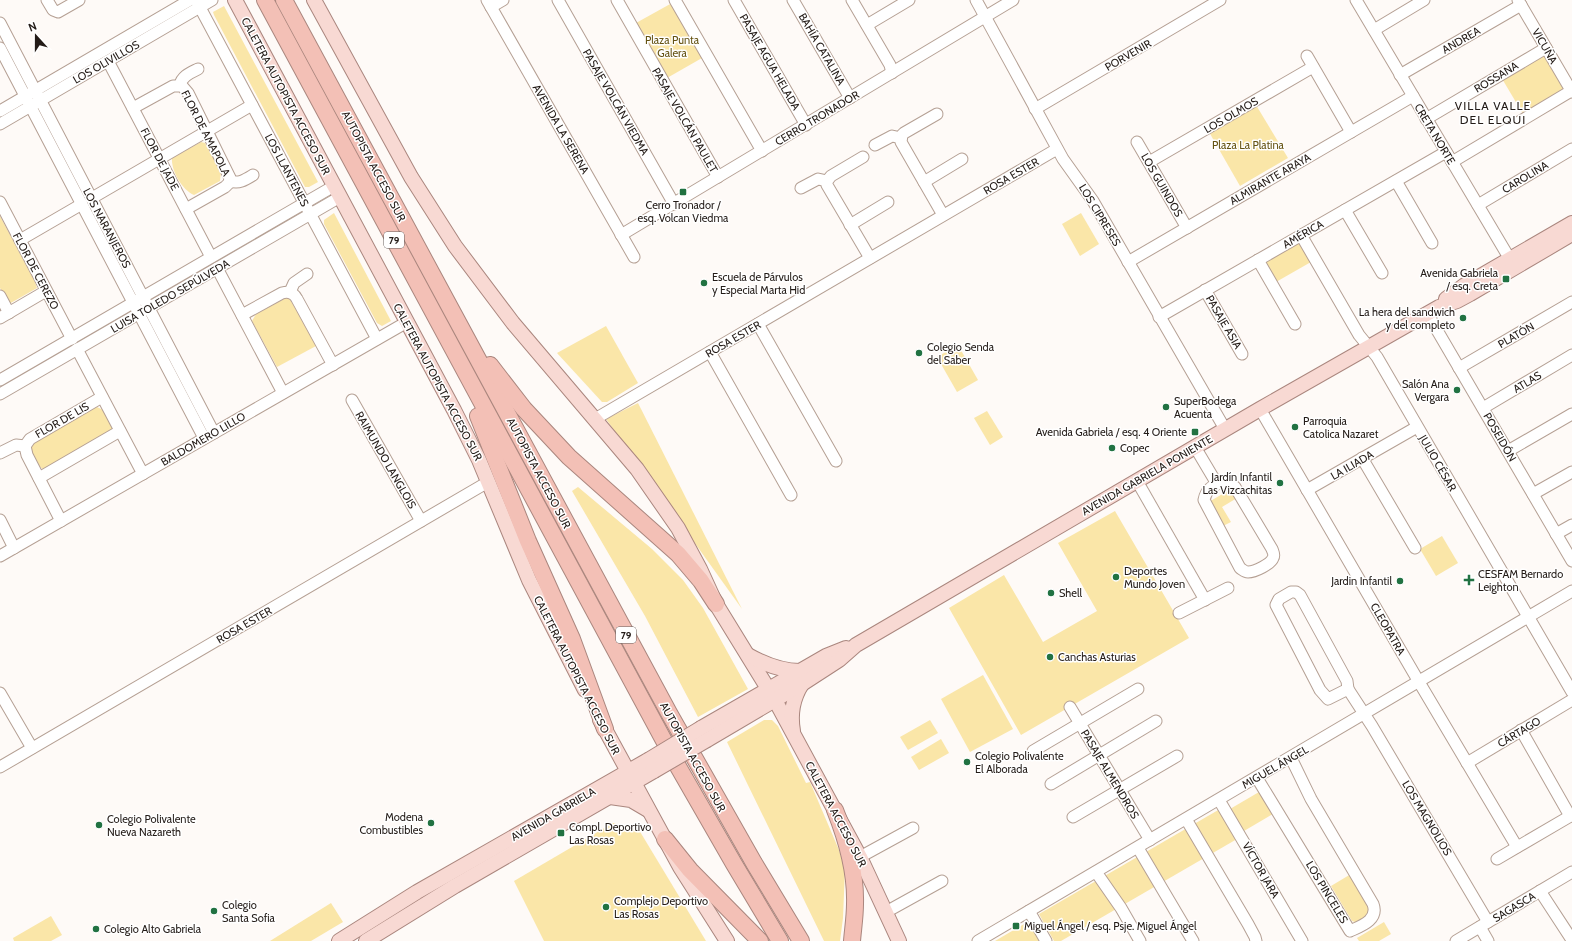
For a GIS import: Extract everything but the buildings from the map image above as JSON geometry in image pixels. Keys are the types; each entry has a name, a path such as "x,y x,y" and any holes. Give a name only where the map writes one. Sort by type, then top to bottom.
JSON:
{"highway":[{"name":"AUTOPISTA ACCESO SUR","path":"265,0 676,764 780,941"},
{"name":"AUTOPISTA ACCESO SUR","path":"284,0 690,752 754,863 802,941"},
{"path":"459,325 524,410 587,474 678,554 697,576 716,604"},
{"path":"443,332 497,460 528,541 575,647 605,729"},
{"path":"835,810 847,845 854,878 855,905 852,941"},
{"path":"665,839 690,870 760,941"}],"main road":[{"name":"CALETERA AUTOPISTA ACCESO SUR","path":"235,0 454,410 488,482 529,580 630,777"},
{"path":"314,0 404,165 455,246 513,323 596,419 637,469 665,508 690,549 716,604 771,695"},
{"name":"AVENIDA GABRIELA PONIENTE","path":"771,695 801,677 833,653 856,645 1195,446 1433,310 1461,288 1512,263 1571,228"},
{"path":"747,655 774,667 792,671 801,677 793,705 792,720 794,735"},
{"name":"AVENIDA GABRIELA","path":"366,941 608,790 771,695"},
{"name":"CALETERA ACCESO SUR","path":"771,695 860,857 900,941"},
{"path":"614,746 614,763 608,790 649,810"},
{"path":"630,777 697,895 727,941"},
{"name":"AVENIDA GABRIELA","path":"339,941 417,892 608,790"}],"street":[{"path":"47,0 53,10 58,12 79,0"},
{"path":"0,124 28,101 190,0"},
{"name":"LOS OLIVILLOS","path":"38,95 108,61 198,3 212,0"},
{"path":"489,3 503,0"},
{"name":"PASAJE VOLCÁN VIEDMA","path":"558,0 674,204"},
{"name":"PASAJE VOLCÁN PAULET","path":"617,0 718,177"},
{"path":"675,0 762,151"},
{"name":"PASAJE AGUA HELADA","path":"734,0 806,125"},
{"name":"BAHÍA CATALINA","path":"793,0 850,98"},
{"path":"852,0 890,65 892,73"},
{"path":"867,25 909,0"},
{"name":"LOS CIPRESES","path":"976,0 1057,149 1066,164 1086,190 1225,429"},
{"name":"CERRO TRONADOR","path":"621,235 1013,0"},
{"name":"PORVENIR","path":"1035,109 1220,0"},
{"name":"CRETA NORTE","path":"1356,0 1512,263"},
{"path":"1374,30 1424,0"},
{"name":"LOS LLANTENES","path":"198,3 377,339"},
{"name":"AVENIDA LA SERENA","path":"489,3 634,257"},
{"name":"VICUÑA","path":"1519,3 1572,92"},
{"name":"ANDREA","path":"1400,75 1519,3"},
{"name":"LOS NARANJEROS","path":"0,23 92,198 204,438"},
{"name":"LOS NARANJEROS","path":"0,48 82,204 139,300"},
{"name":"ROSSANA","path":"1426,118 1546,48"},
{"path":"1307,56 1351,132"},
{"name":"FLOR DE JADE","path":"108,61 212,258"},
{"name":"LOS OLMOS","path":"1149,162 1313,67"},
{"name":"FLOR DE AMAPOLA","path":"180,85 184,76 198,69"},
{"name":"FLOR DE AMAPOLA","path":"133,108 169,87 180,85"},
{"name":"FLOR DE AMAPOLA","path":"180,85 186,90 208,131 228,171 230,181"},
{"path":"1452,162 1572,92"},
{"name":"ALMIRANTE ARAYA","path":"1128,262 1413,96"},
{"path":"0,111 28,101"},
{"path":"92,198 252,106"},
{"path":"937,114 904,133 901,138 902,145 944,215"},
{"path":"875,146 889,137 896,136 901,138"},
{"name":"LOS GUINDOS","path":"1137,142 1187,228"},
{"name":"ROSA ESTER","path":"596,419 1057,149"},
{"name":"CAROLINA","path":"1478,205 1572,149"},
{"name":"AMÉRICA","path":"1159,317 1446,152"},
{"path":"863,157 831,176 827,181 828,188 870,258"},
{"path":"924,182 962,159"},
{"name":"FLOR DE AMAPOLA","path":"230,181 234,183 241,182 253,175"},
{"path":"801,188 818,179 827,181"},
{"path":"1396,180 1432,243"},
{"name":"FLOR DE AMAPOLA","path":"186,209 225,187 230,181"},
{"name":"LUISA TOLEDO SEPÚLVEDA","path":"0,380 212,258 304,203 337,192"},
{"name":"LUISA TOLEDO SEPÚLVEDA","path":"0,394 310,214 337,192"},
{"name":"FLOR DE CEREZO","path":"0,202 72,339"},
{"path":"850,225 888,202"},
{"path":"20,240 82,204"},
{"path":"1346,210 1382,273"},
{"name":"JULIO CÉSAR","path":"1301,235 1359,335 1377,357 1572,692"},
{"path":"1258,260 1295,324"},
{"path":"217,268 283,393"},
{"path":"290,292 294,283 307,274"},
{"name":"PASAJE ASIA","path":"1206,290 1242,354"},
{"path":"0,296 4,315 46,291"},
{"path":"242,315 282,293 290,292 298,299 333,365"},
{"name":"PLATÓN","path":"1459,368 1572,302"},
{"name":"POSEIDÓN","path":"1433,310 1459,368 1572,561"},
{"name":"LOS NARANJEROS","path":"144,311 214,433"},
{"name":"BALDOMERO LILLO","path":"1,553 14,548 407,322"},
{"path":"758,324 836,461"},
{"path":"77,350 142,474"},
{"path":"710,352 791,495"},
{"name":"ATLAS","path":"1483,408 1572,355"},
{"name":"FLOR DE LIS","path":"61,520 25,452 25,446 30,439 102,397"},
{"name":"RAIMUNDO LANGLOIS","path":"352,400 421,521"},
{"name":"CLEOPATRA","path":"1260,409 1517,847"},
{"path":"1508,451 1572,414"},
{"name":"LA ILIADA","path":"1307,490 1417,426"},
{"path":"39,478 120,431"},
{"name":"FLOR DE LIS","path":"0,453 16,445 25,446"},
{"path":"1195,446 1217,484"},
{"path":"1362,458 1415,548"},
{"path":"1533,494 1572,472"},
{"path":"1137,481 1205,600"},
{"name":"ROSA ESTER","path":"0,767 488,482"},
{"path":"1224,482 1230,484 1235,487 1240,494 1272,549 1274,556 1270,563 1254,571 1248,572 1240,568 1204,500 1208,491 1217,484 1224,482"},
{"path":"0,520 14,548"},
{"path":"1556,534 1572,525"},
{"path":"1179,613 1228,588"},
{"name":"MIGUEL ÁNGEL","path":"981,940 1572,591"},
{"name":"LOS MAGNOLIOS","path":"1348,689 1328,699 1320,690 1278,610 1276,605 1279,599 1291,592 1296,592 1300,595 1345,677 1348,689 1372,726 1484,925 1488,941"},
{"path":"1033,751 1138,689"},
{"path":"0,693 32,748"},
{"name":"CÁRTAGO","path":"1467,763 1572,700"},
{"name":"PASAJE ALMENDROS","path":"1070,707 1150,840"},
{"path":"1051,784 1156,721"},
{"path":"1497,859 1571,816 1521,730"},
{"path":"1072,817 1177,756"},
{"name":"LOS PINCELES","path":"1257,778 1350,931 1370,921 1375,912 1373,904 1311,799 1291,758"},
{"name":"VÍCTOR JARA","path":"1219,800 1302,941"},
{"path":"1186,819 1255,936 1256,941"},
{"path":"860,857 913,828"},
{"path":"1138,848 1193,941"},
{"path":"1096,872 1121,908 1140,941"},
{"name":"SAGASCA","path":"1456,941 1572,872"},
{"path":"886,912 942,881"},
{"path":"1540,891 1572,940"},
{"path":"1029,911 1046,941"}],"green space":[{"name":"Plaza Punta Galera","path":"672,3 702,58 667,78 636,23"},
{"path":"224,6 318,182 309,187 305,187 214,15 213,12"},
{"path":"1543,54 1564,90 1523,114 1501,77"},
{"name":"Plaza La Platina","path":"1256,105 1288,158 1240,186 1209,132"},
{"path":"201,142 205,143 221,172 220,181 194,195 185,189 178,180 173,169 172,158"},
{"path":"334,213 391,321 382,326 377,323 324,224 324,220"},
{"path":"1081,213 1099,244 1080,256 1062,224"},
{"path":"0,216 37,288 9,304 0,288"},
{"path":"1299,240 1311,262 1276,282 1263,260"},
{"path":"286,298 290,299 316,346 277,367 252,321 256,314"},
{"path":"606,326 638,383 607,402 602,402 557,353"},
{"path":"958,345 978,380 957,392 937,357"},
{"path":"638,403 742,609 606,419"},
{"path":"97,407 103,410 115,431 44,470 41,468 33,455 31,444"},
{"path":"987,411 1003,437 990,445 974,418"},
{"path":"578,487 652,549 683,580 703,608 748,689 698,717 645,616 572,491"},
{"path":"1231,489 1237,498 1222,507 1231,522 1221,527 1207,503"},
{"path":"1115,511 1189,638 1021,735 949,608 1004,575 1043,642 1097,611 1058,543"},
{"path":"1442,536 1458,563 1436,576 1420,549"},
{"path":"983,675 1013,729 970,752 941,699"},
{"path":"764,720 772,720 778,726 806,783 810,782 839,850 845,869 843,918 840,941 824,941 727,742"},
{"path":"930,720 938,733 908,750 900,737"},
{"path":"941,739 949,753 919,770 911,757"},
{"path":"1259,792 1273,814 1244,831 1230,809"},
{"path":"1220,809 1237,839 1061,941 1054,941 1039,914"},
{"name":"Complejo Deportivo Las Rosas","path":"613,823 639,830 706,941 544,941 514,881"},
{"path":"1351,874 1372,911 1358,923 1352,921 1331,886"},
{"path":"331,903 343,922 311,941 270,941"},
{"path":"51,916 62,935 51,941 14,941 13,938"},
{"path":"1031,920 1044,941 995,941"},
{"path":"1384,922 1391,934 1379,941 1359,941 1357,938"}],"place":[{"name":"Cerro Tronador / esq. Volcan Viedma","path":"683,192"},
{"name":"Avenida Gabriela / esq. Creta","path":"1506,279"},
{"name":"Escuela de Párvulos y Especial Marta Hid","path":"704,283"},
{"name":"La hera del sandwich y del completo","path":"1463,318"},
{"name":"Colegio Senda del Saber","path":"919,353"},
{"name":"Salón Ana Vergara","path":"1457,390"},
{"name":"SuperBodega Acuenta","path":"1166,407"},
{"name":"Parroquia Catolica Nazaret","path":"1295,427"},
{"name":"Avenida Gabriela / esq. 4 Oriente","path":"1195,432"},
{"name":"Copec","path":"1112,448"},
{"name":"Jardín Infantil Las Vizcachitas","path":"1280,483"},
{"name":"Deportes Mundo Joven","path":"1116,577"},
{"name":"CESFAM Bernardo Leighton","path":"1469,580"},
{"name":"Jardin Infantil","path":"1400,581"},
{"name":"Shell","path":"1051,593"},
{"name":"Canchas Asturias","path":"1050,657"},
{"name":"Colegio Polivalente El Alborada","path":"967,762"},
{"name":"Modena Combustibles","path":"431,823"},
{"name":"Colegio Polivalente Nueva Nazareth","path":"99,825"},
{"name":"Compl. Deportivo Las Rosas","path":"561,833"},
{"name":"Complejo Deportivo Las Rosas","path":"606,907"},
{"name":"Colegio Santa Sofia","path":"214,911"},
{"name":"Miguel Ángel / esq. Psje. Miguel Ángel","path":"1016,926"},
{"name":"Colegio Alto Gabriela","path":"96,929"}],"district":[{"name":"VILLA VALLE DEL ELQUI","path":"1493,113"}]}
